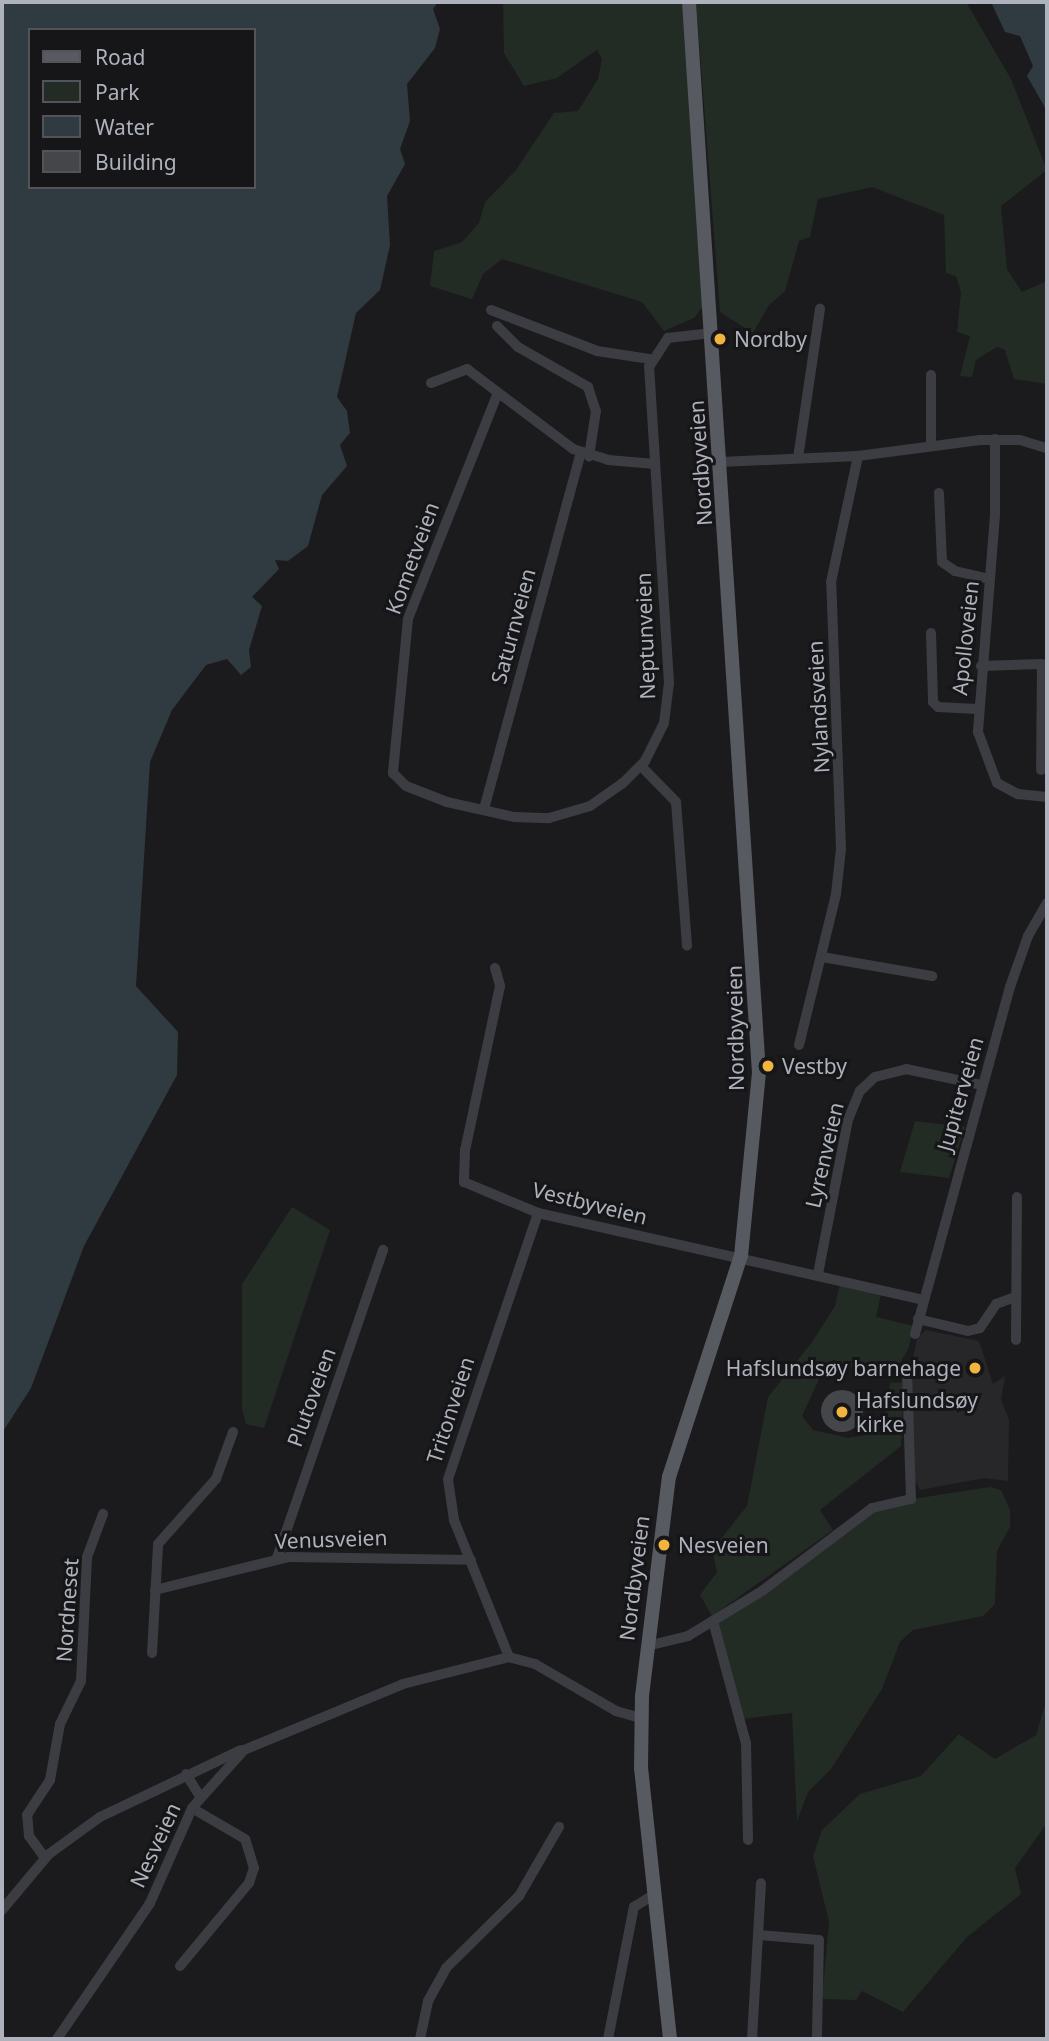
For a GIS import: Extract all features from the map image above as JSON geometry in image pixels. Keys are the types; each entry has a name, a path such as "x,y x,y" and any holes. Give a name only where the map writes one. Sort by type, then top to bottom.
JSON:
{"main road":[{"name":"Nordbyveien","path":"670,2039 640,1718 669,1477 741,1256 757,1107 758,1016 689,2"}],"street":[{"path":"798,458 820,309"},
{"path":"491,310 604,353 650,359 676,334 712,333"},
{"name":"Saturnveien","path":"484,809 596,411 588,387 518,347 497,326"},
{"name":"Neptunveien","path":"399,782 436,798 531,819 570,813 608,796 641,766 660,735 669,693 650,359"},
{"path":"431,383 461,368 585,454 656,464"},
{"path":"931,375 931,445"},
{"name":"Kometveien","path":"399,782 393,768 408,619 497,395"},
{"path":"720,461 858,456 995,439 1047,448"},
{"name":"Apolloveien","path":"995,439 990,579 977,709 983,753 997,783 1018,794 1047,797"},
{"name":"Nylandsveien","path":"799,1045 822,957 842,836 831,582 858,456"},
{"path":"939,493 942,562 955,571 990,579"},
{"path":"931,633 933,702 938,707 977,709"},
{"path":"981,666 1042,664 1041,770"},
{"path":"641,766 676,802 687,946"},
{"name":"Jupiterveien","path":"915,1334 982,1085 1023,947 1047,903"},
{"path":"822,957 932,976"},
{"name":"Vestbyveien","path":"495,968 500,986 465,1150 464,1182 538,1213 741,1256 923,1300"},
{"name":"Lyrenveien","path":"818,1274 848,1120 860,1091 875,1077 906,1069 982,1085"},
{"path":"1016,1340 1017,1197"},
{"name":"Tritonveien","path":"509,1657 449,1507 447,1479 538,1213"},
{"name":"Plutoveien","path":"277,1558 383,1250"},
{"path":"918,1319 968,1331 980,1328 996,1304 1015,1297"},
{"path":"647,1646 668,1644 713,1621 872,1508 911,1499 908,1372"},
{"path":"152,1653 161,1538 216,1479 233,1432"},
{"name":"Nordneset","path":"46,1858 29,1836 27,1815 50,1780 60,1724 80,1681 87,1557 103,1514"},
{"name":"Venusveien","path":"155,1590 277,1558 471,1560"},
{"path":"713,1621 746,1743 748,1840"},
{"path":"509,1657 535,1664 640,1718"},
{"name":"Nesveien","path":"57,2039 150,1903 192,1808 244,1749 403,1684 509,1657"},
{"path":"2,1910 46,1858 107,1812 244,1749"},
{"path":"187,1774 200,1796"},
{"path":"180,1966 249,1883 254,1868 245,1839 192,1808"},
{"path":"421,2039 428,2001 446,1968 519,1896 559,1827"},
{"path":"752,2039 761,1883"},
{"path":"608,2039 635,1907 655,1894"},
{"path":"758,1936 819,1940 817,2039"}],"shaded area":[{"path":"926,1330 979,1341 993,1384 1005,1376 1001,1400 1009,1420 1008,1481 984,1478 920,1490 914,1478 911,1369 917,1338"}],"green space":[{"path":"503,2 683,2 704,305 694,318 664,331 642,302 502,259 483,274 472,299 430,286 434,251 462,242 479,223 485,202 516,170 554,113 578,111 598,79 602,59 597,50 557,78 524,86 504,53"},
{"path":"696,2 966,2 1011,79 1047,170 1001,206 1007,269 1022,292 1047,281 1047,384 1014,379 1005,350 997,347 976,360 972,377 960,376 970,336 957,332 961,292 956,276 946,273 944,215 872,187 818,199 810,237 799,241 785,291 769,305 753,333 720,312"},
{"path":"915,1121 965,1127 949,1178 900,1172"},
{"path":"292,1207 330,1230 264,1428 246,1424 242,1409 242,1284"},
{"path":"840,1284 881,1294 876,1317 914,1326 908,1350 899,1364 870,1374 845,1364 824,1369 802,1416 813,1430 848,1438 884,1432 890,1383 904,1382 901,1446 820,1510 833,1530 712,1616 700,1595 717,1572 712,1550 747,1506 768,1397 812,1342 835,1306"},
{"path":"990,1487 1001,1490 1010,1510 1010,1527 997,1551 995,1604 983,1616 913,1630 900,1642 882,1689 831,1769 808,1792 797,1821 792,1713 742,1719 713,1621 886,1503"},
{"path":"1047,1698 1047,1823 1015,1868 1021,1894 967,1937 903,2012 862,1991 856,2000 822,1999 829,1922 813,1856 822,1830 860,1794 921,1776 959,1734 995,1759 1036,1735"}],"water":[{"path":"2,2 438,2 433,9 440,29 435,48 407,84 410,121 400,149 405,164 387,196 390,245 380,290 356,313 337,397 347,411 350,433 340,445 347,466 322,495 308,546 288,561 275,560 279,569 252,597 262,606 249,650 251,667 241,675 227,659 206,665 172,710 150,762 136,986 178,1032 177,1075 84,1246 31,1388 2,1433"},
{"path":"991,2 1047,2 1047,111 1027,76 1033,66 1020,36 1005,32"}],"building":[{"name":"Hafslundsøy kirke","path":"842,1390 857,1396 863,1411 857,1426 842,1432 827,1426 821,1411 827,1396"}],"place":[{"name":"Nordby","path":"720,339"},
{"name":"Vestby","path":"768,1066"},
{"name":"Hafslundsøy barnehage","path":"975,1368"},
{"name":"Hafslundsøy kirke","path":"842,1412"},
{"name":"Nesveien","path":"664,1545"}]}
